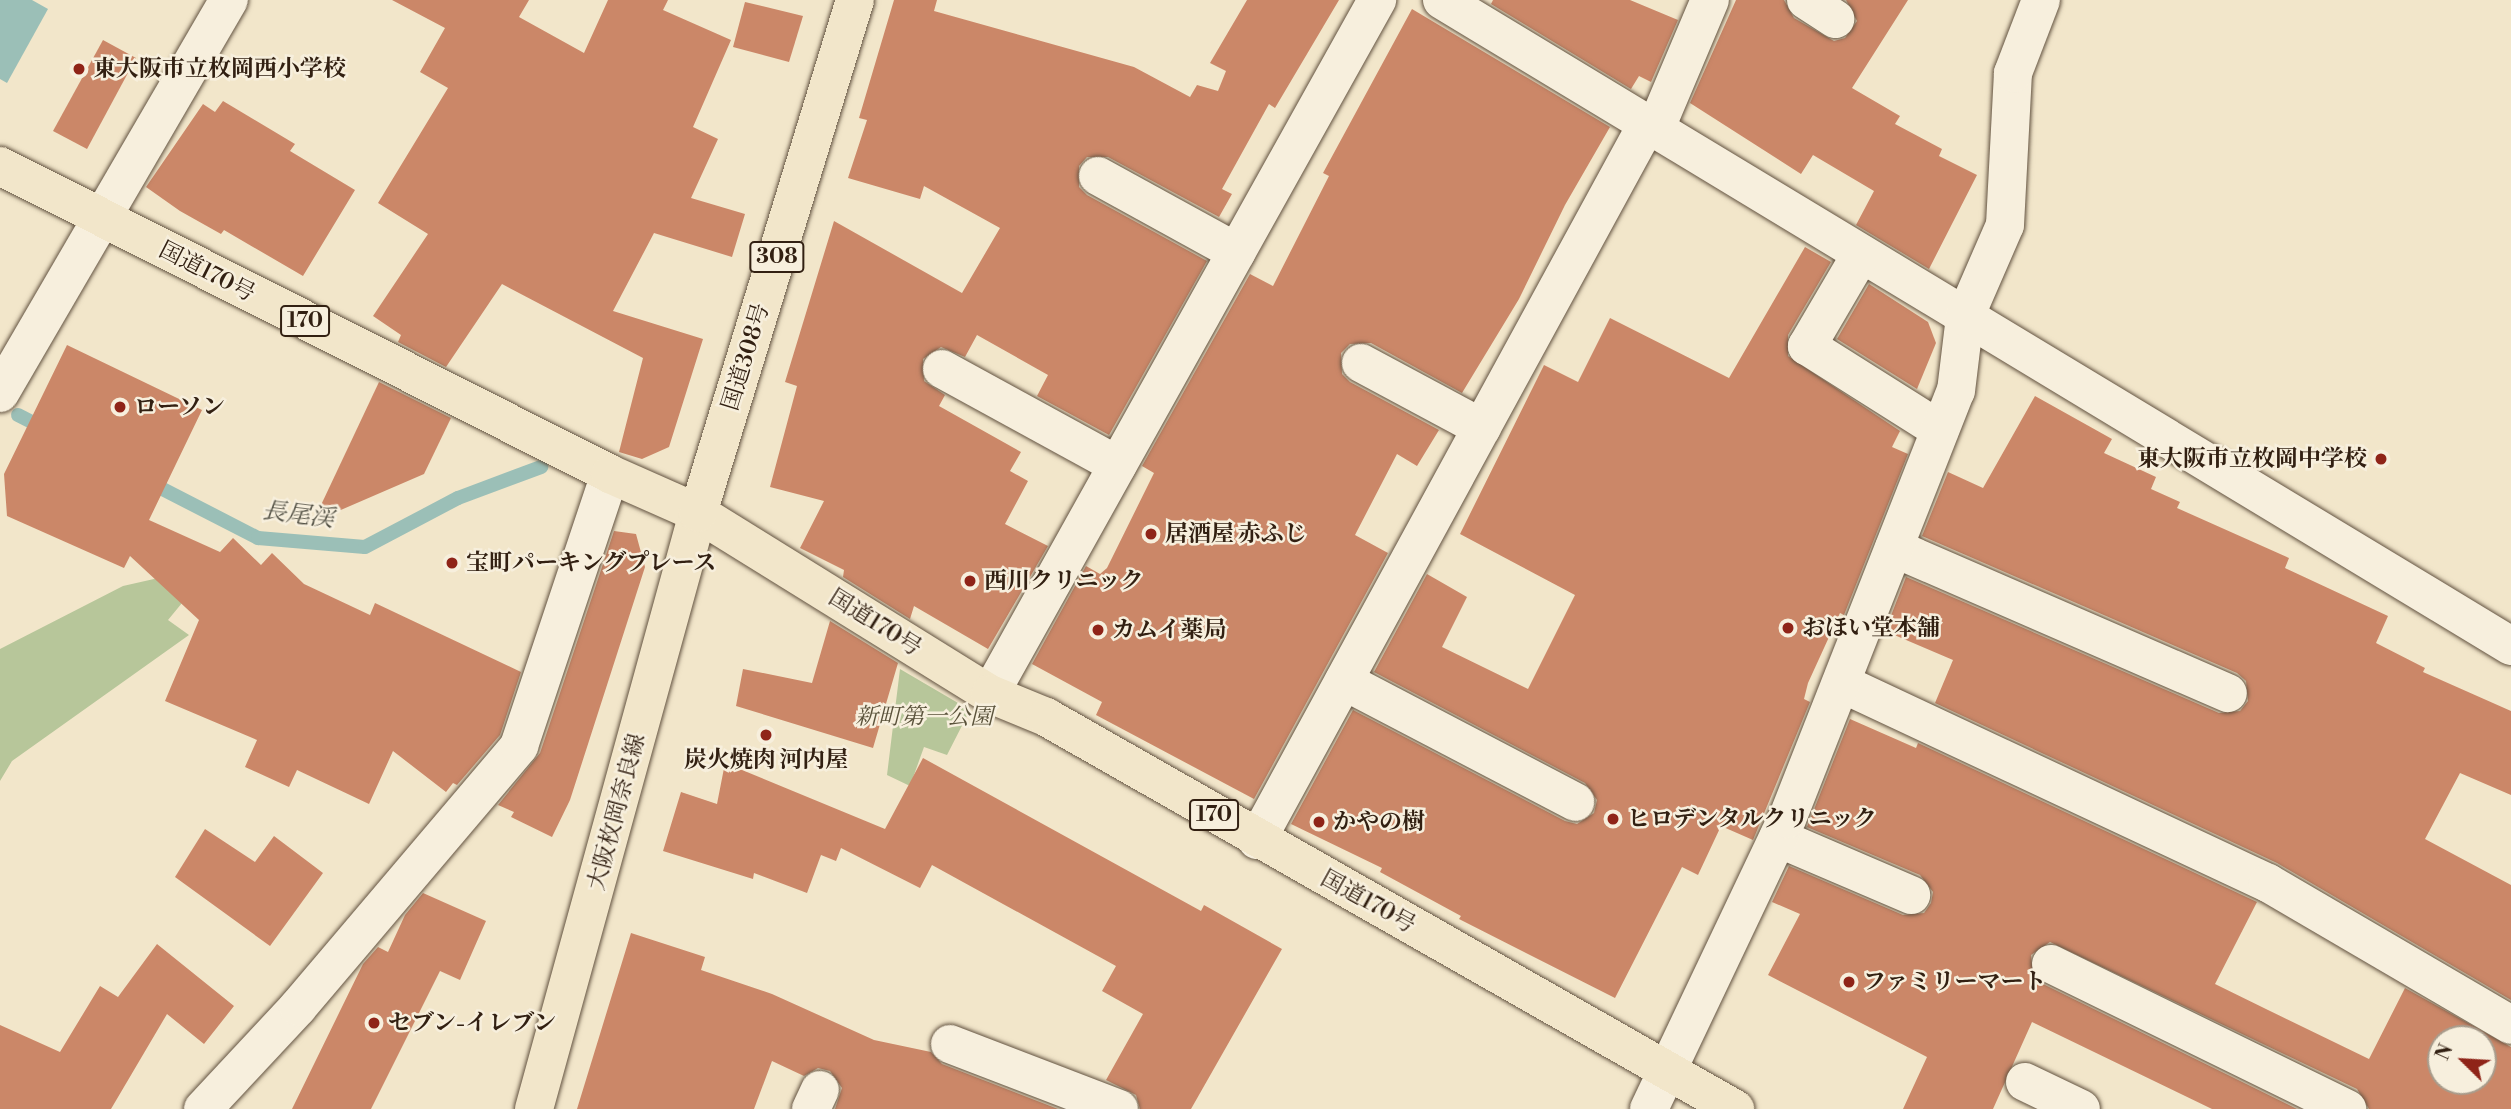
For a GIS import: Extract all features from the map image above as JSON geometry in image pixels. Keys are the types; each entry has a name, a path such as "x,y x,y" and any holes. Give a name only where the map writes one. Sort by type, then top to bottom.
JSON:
{"main road":[{"name":"国道308号","path":"698,513 855,0"},
{"name":"国道170号","path":"0,166 610,474 698,513 990,694 1046,718 1256,840 1735,1109"},
{"name":"大阪枚岡奈良線","path":"534,1109 698,513"}],"street":[{"path":"0,393 229,0"},
{"path":"990,694 1377,0"},
{"path":"1442,0 2511,646"},
{"path":"1256,840 1651,127 1710,0"},
{"path":"1649,1109 1778,838 1956,391 1965,317 2005,225 2013,73 2041,0"},
{"path":"1098,176 1236,252"},
{"path":"1861,254 1807,346 1940,430"},
{"path":"1362,363 1482,428"},
{"path":"942,369 1117,465"},
{"path":"202,1109 298,1007 519,746 610,474"},
{"path":"1894,548 2228,693"},
{"path":"1344,681 1575,802"},
{"path":"1841,683 2268,883 2511,1025"},
{"path":"1778,838 1911,895"},
{"path":"2051,964 2347,1109"},
{"path":"950,1044 1119,1109"},
{"path":"2025,1082 2081,1109"}],"green space":[{"path":"176,574 196,586 168,620 189,635 12,761 0,781 0,649 123,586"},
{"name":"新町第一公園","path":"900,669 970,710 947,755 924,747 910,786 887,775"}],"water":[{"path":"0,0 32,0 48,9 7,83 0,79"}],"building":[{"path":"392,0 529,0 519,17 584,53 608,0 668,0 663,10 731,40 693,127 718,139 691,198 745,214 732,257 654,233 613,311 703,339 669,447 642,459 619,452 643,358 502,284 446,367 398,342 401,335 373,316 428,234 378,203 448,88 420,72 445,28"},
{"path":"894,0 937,0 934,11 1134,67 1190,97 1197,85 1218,91 1226,71 1210,63 1247,0 1339,0 1275,108 1269,104 1222,189 1232,194 1219,217 1108,157 1087,157 1079,166 1079,187 1087,195 1207,261 1109,435 1037,396 1048,375 977,335 965,357 941,347 923,359 924,381 945,395 939,406 1021,452 1010,471 1028,481 1005,524 1048,546 988,649 914,606 910,619 843,577 844,570 800,548 824,501 770,487 797,386 785,382 834,221 962,293 1000,228 924,186 920,199 848,178 867,120 859,118"},
{"path":"1493,0 1630,0 1678,20 1651,82 1639,76 1631,89 1491,4"},
{"path":"1736,0 1784,0 1794,18 1834,41 1845,38 1857,21 1846,0 1908,0 1852,88 1900,116 1895,124 1942,149 1939,156 1977,175 1929,269 1856,225 1874,191 1813,155 1801,174 1690,103"},
{"path":"745,2 803,16 789,62 733,47"},
{"path":"1412,9 1610,127 1565,205 1519,299 1462,393 1371,343 1350,344 1341,353 1342,374 1350,382 1439,430 1417,466 1397,454 1355,535 1388,553 1254,799 1096,715 1102,702 1032,664 1086,566 1100,574 1107,568 1154,473 1142,466 1250,274 1273,286 1329,176 1323,173"},
{"path":"103,40 136,58 87,149 53,131"},
{"path":"223,101 295,144 290,151 355,190 303,276 224,230 221,234 180,211 146,187 203,104 215,112"},
{"path":"1805,247 1831,262 1788,335 1788,356 1900,431 1892,447 1908,454 1844,615 1840,613 1808,683 1804,699 1810,702 1753,840 1721,826 1698,875 1682,867 1615,998 1459,919 1461,916 1380,872 1382,868 1291,824 1353,710 1565,821 1577,824 1594,813 1597,800 1585,783 1374,672 1427,574 1467,597 1442,647 1528,689 1575,595 1460,534 1544,365 1578,382 1610,318 1729,378"},
{"path":"1869,284 1928,322 1936,343 1917,389 1837,339"},
{"path":"67,345 202,410 149,520 220,552 233,538 261,565 272,553 304,584 370,615 375,603 521,672 500,735 457,785 453,783 446,792 393,751 369,804 297,770 289,787 245,767 257,740 165,701 199,620 130,556 124,568 7,516 4,474"},
{"path":"379,382 451,418 424,474 313,522"},
{"path":"2035,396 2112,439 2104,453 2156,477 2151,489 2180,502 2177,508 2289,558 2285,568 2388,616 2376,643 2425,668 2423,672 2511,711 2511,795 2460,773 2425,839 2511,885 2511,1000 2277,863 1935,703 1953,660 1885,631 1906,577 2219,713 2240,711 2248,701 2246,681 2237,673 1922,536 1948,472 1983,488"},
{"path":"614,531 636,534 645,567 570,800 552,837 511,817 514,812 498,805 540,753"},
{"path":"830,621 898,663 873,748 736,706 743,669 812,683"},
{"path":"1850,719 1916,748 1918,743 2257,902 2215,984 2369,1059 2405,988 2471,1025 2427,1025 2427,1095 2497,1095 2497,1039 2511,1047 2511,1109 2369,1109 2357,1089 2050,942 2031,955 2033,976 2041,983 2297,1109 2212,1109 2032,1022 1993,1109 1903,1109 1927,1057 1768,975 1800,914 1772,902 1789,866 1903,915 1924,913 1931,903 1933,892 1920,875 1807,827"},
{"path":"923,758 1201,911 1204,905 1282,949 1191,1109 1140,1109 1136,1095 1106,1080 1143,1014 1102,991 1116,966 932,865 920,888 841,848 836,861 821,855 807,893 754,873 753,879 663,851 681,792 717,804 725,763 885,829"},
{"path":"205,829 255,862 274,836 323,873 270,946 175,877"},
{"path":"423,893 486,921 460,980 440,971 371,1109 292,1109 363,964 378,947 388,952 405,915"},
{"path":"631,933 705,957 701,970 772,994 874,1040 931,1052 942,1064 1058,1109 835,1109 842,1088 830,1071 818,1068 804,1076 772,1061 754,1109 577,1109"},
{"path":"157,944 234,1006 204,1044 167,1014 111,1109 0,1109 0,1025 60,1052 100,986 118,997"}],"waterway":[{"name":"長尾渓","path":"18,415 45,429"},
{"name":"長尾渓","path":"147,481 258,538 365,547 458,498 541,467"}],"place":[{"name":"東大阪市立枚岡西小学校","path":"79,69"},
{"name":"ローソン","path":"120,407"},
{"name":"東大阪市立枚岡中学校","path":"2381,459"},
{"name":"居酒屋 赤ふじ","path":"1151,534"},
{"name":"宝町パーキングプレース","path":"452,563"},
{"name":"西川クリニック","path":"970,581"},
{"name":"おほい堂本舗","path":"1788,628"},
{"name":"カムイ薬局","path":"1098,630"},
{"name":"炭火焼肉 河内屋","path":"766,735"},
{"name":"ヒロデンタルクリニック","path":"1613,819"},
{"name":"かやの樹","path":"1319,822"},
{"name":"ファミリーマート","path":"1849,982"},
{"name":"セブン-イレブン","path":"374,1023"}]}
